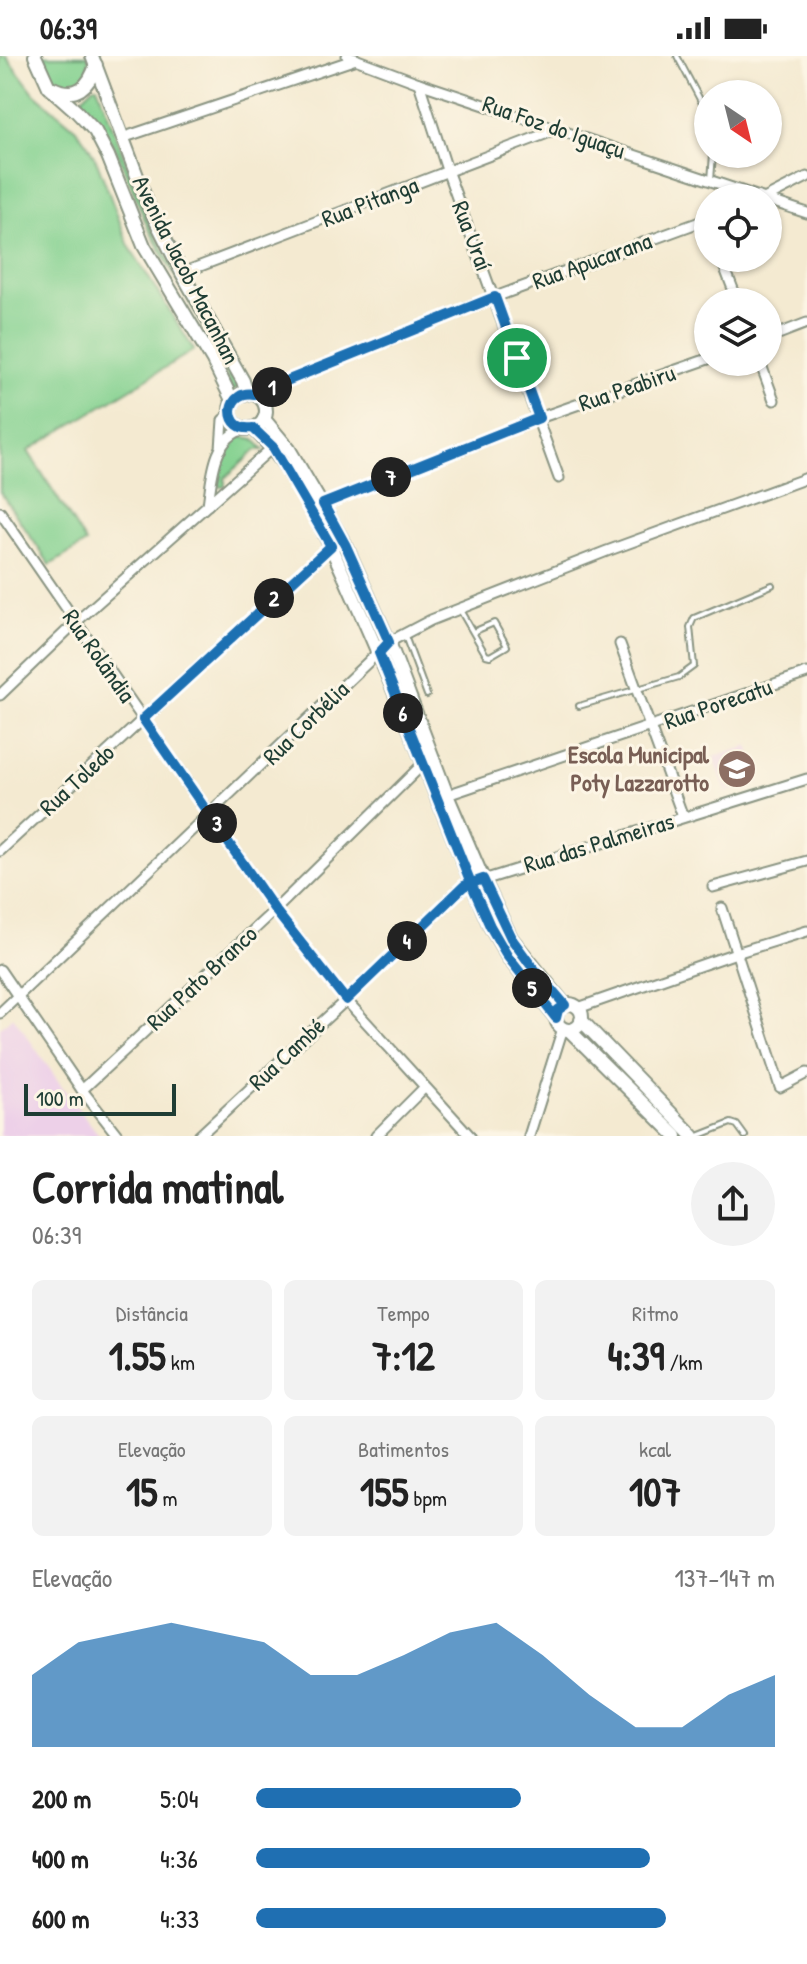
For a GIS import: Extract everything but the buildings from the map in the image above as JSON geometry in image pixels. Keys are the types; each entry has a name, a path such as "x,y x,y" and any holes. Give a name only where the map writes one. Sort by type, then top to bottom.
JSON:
{"main road":[{"name":"Avenida Jacob Macanhan","path":"35,56 56,96 95,131 144,246 213,361 232,408"},
{"name":"Avenida Jacob Macanhan","path":"94,61 148,205 250,394"},
{"path":"47,84 56,91 77,92 85,87 94,61"},
{"path":"676,1136 563,1025 508,957 490,926 477,881 447,795 389,642 346,546 279,434 264,419 264,403 250,394 232,408 236,424 249,428 273,447 331,546 379,653 423,764 477,881 511,938 530,964 695,1136"},
{"path":"249,428 264,419"},
{"path":"563,1025 558,1010 575,1011"},
{"path":"563,1025 577,1027 575,1011"}],"street":[{"name":"Rua Foz do Iguaçu","path":"351,58 722,184"},
{"path":"122,138 351,58"},
{"name":"Rua Uraí","path":"419,83 448,173 559,478"},
{"name":"Rua Pitanga","path":"182,273 558,129"},
{"path":"782,190 807,177"},
{"name":"Rua Foz do Iguaçu","path":"782,205 807,213"},
{"name":"Rua Apucarana","path":"250,394 495,297 694,225"},
{"path":"782,333 807,323"},
{"name":"Rua Peabiru","path":"323,504 539,418 694,364"},
{"path":"765,376 774,400"},
{"path":"221,449 223,420 232,408"},
{"path":"208,505 221,449 230,435 249,428"},
{"path":"0,695 75,623 273,447"},
{"name":"Rua Corbélia","path":"0,1013 389,642 459,609 807,478"},
{"name":"Rua Rolândia","path":"0,512 275,910 346,1000 467,1135"},
{"name":"Rua Toledo","path":"0,851 331,546"},
{"path":"620,644 683,817"},
{"name":"Rua Porecatu","path":"447,795 807,673"},
{"name":"Rua Pato Branco","path":"82,1090 275,910 423,764"},
{"name":"Rua das Palmeiras","path":"477,881 807,779"},
{"path":"713,887 807,861"},
{"name":"Rua Cambé","path":"199,1136 464,886 477,881"},
{"path":"722,908 780,1087 807,1073"},
{"path":"575,1011 807,931"},
{"path":"0,970 82,1090 118,1136"},
{"path":"529,1136 563,1025"},
{"path":"376,1136 424,1088"}],"lane":[{"path":"677,56 694,88"},
{"path":"711,180 712,168"},
{"path":"579,706 679,677 694,666 690,627 694,618 772,585"},
{"path":"459,609 486,655 490,656 507,646 494,623 473,632"},
{"path":"404,634 427,695"},
{"path":"695,1136 731,1123 737,1125 745,1136"}],"shaded area":[{"name":"Escola Municipal Poty Lazzarotto","path":"749,746 760,782 726,793 714,757"},
{"path":"13,1016 100,1136 0,1136 0,1028"}],"green space":[{"path":"0,56 6,56 35,94 76,129 88,145 129,246 194,350 28,451 86,543 50,565 0,492"},
{"path":"43,56 88,56 87,72 81,80 66,88 55,81"},
{"path":"97,86 152,229 241,384 232,392 224,366 148,228 115,147 83,102 82,98"},
{"path":"239,436 254,439 264,450 256,450 225,478 225,487 220,487 226,446"}],"place":[{"name":"Escola Municipal Poty Lazzarotto","path":"737,769"}],"route":[{"path":"517,358 495,297 236,399 231,410 234,422 241,428 253,428 273,447 331,546 143,719 275,910 346,1000 464,886 471,883 483,879 511,938 565,1005 558,1010 556,1018 508,957 490,926 471,883 379,653 389,642 346,546 323,504 539,418 517,358"}]}
